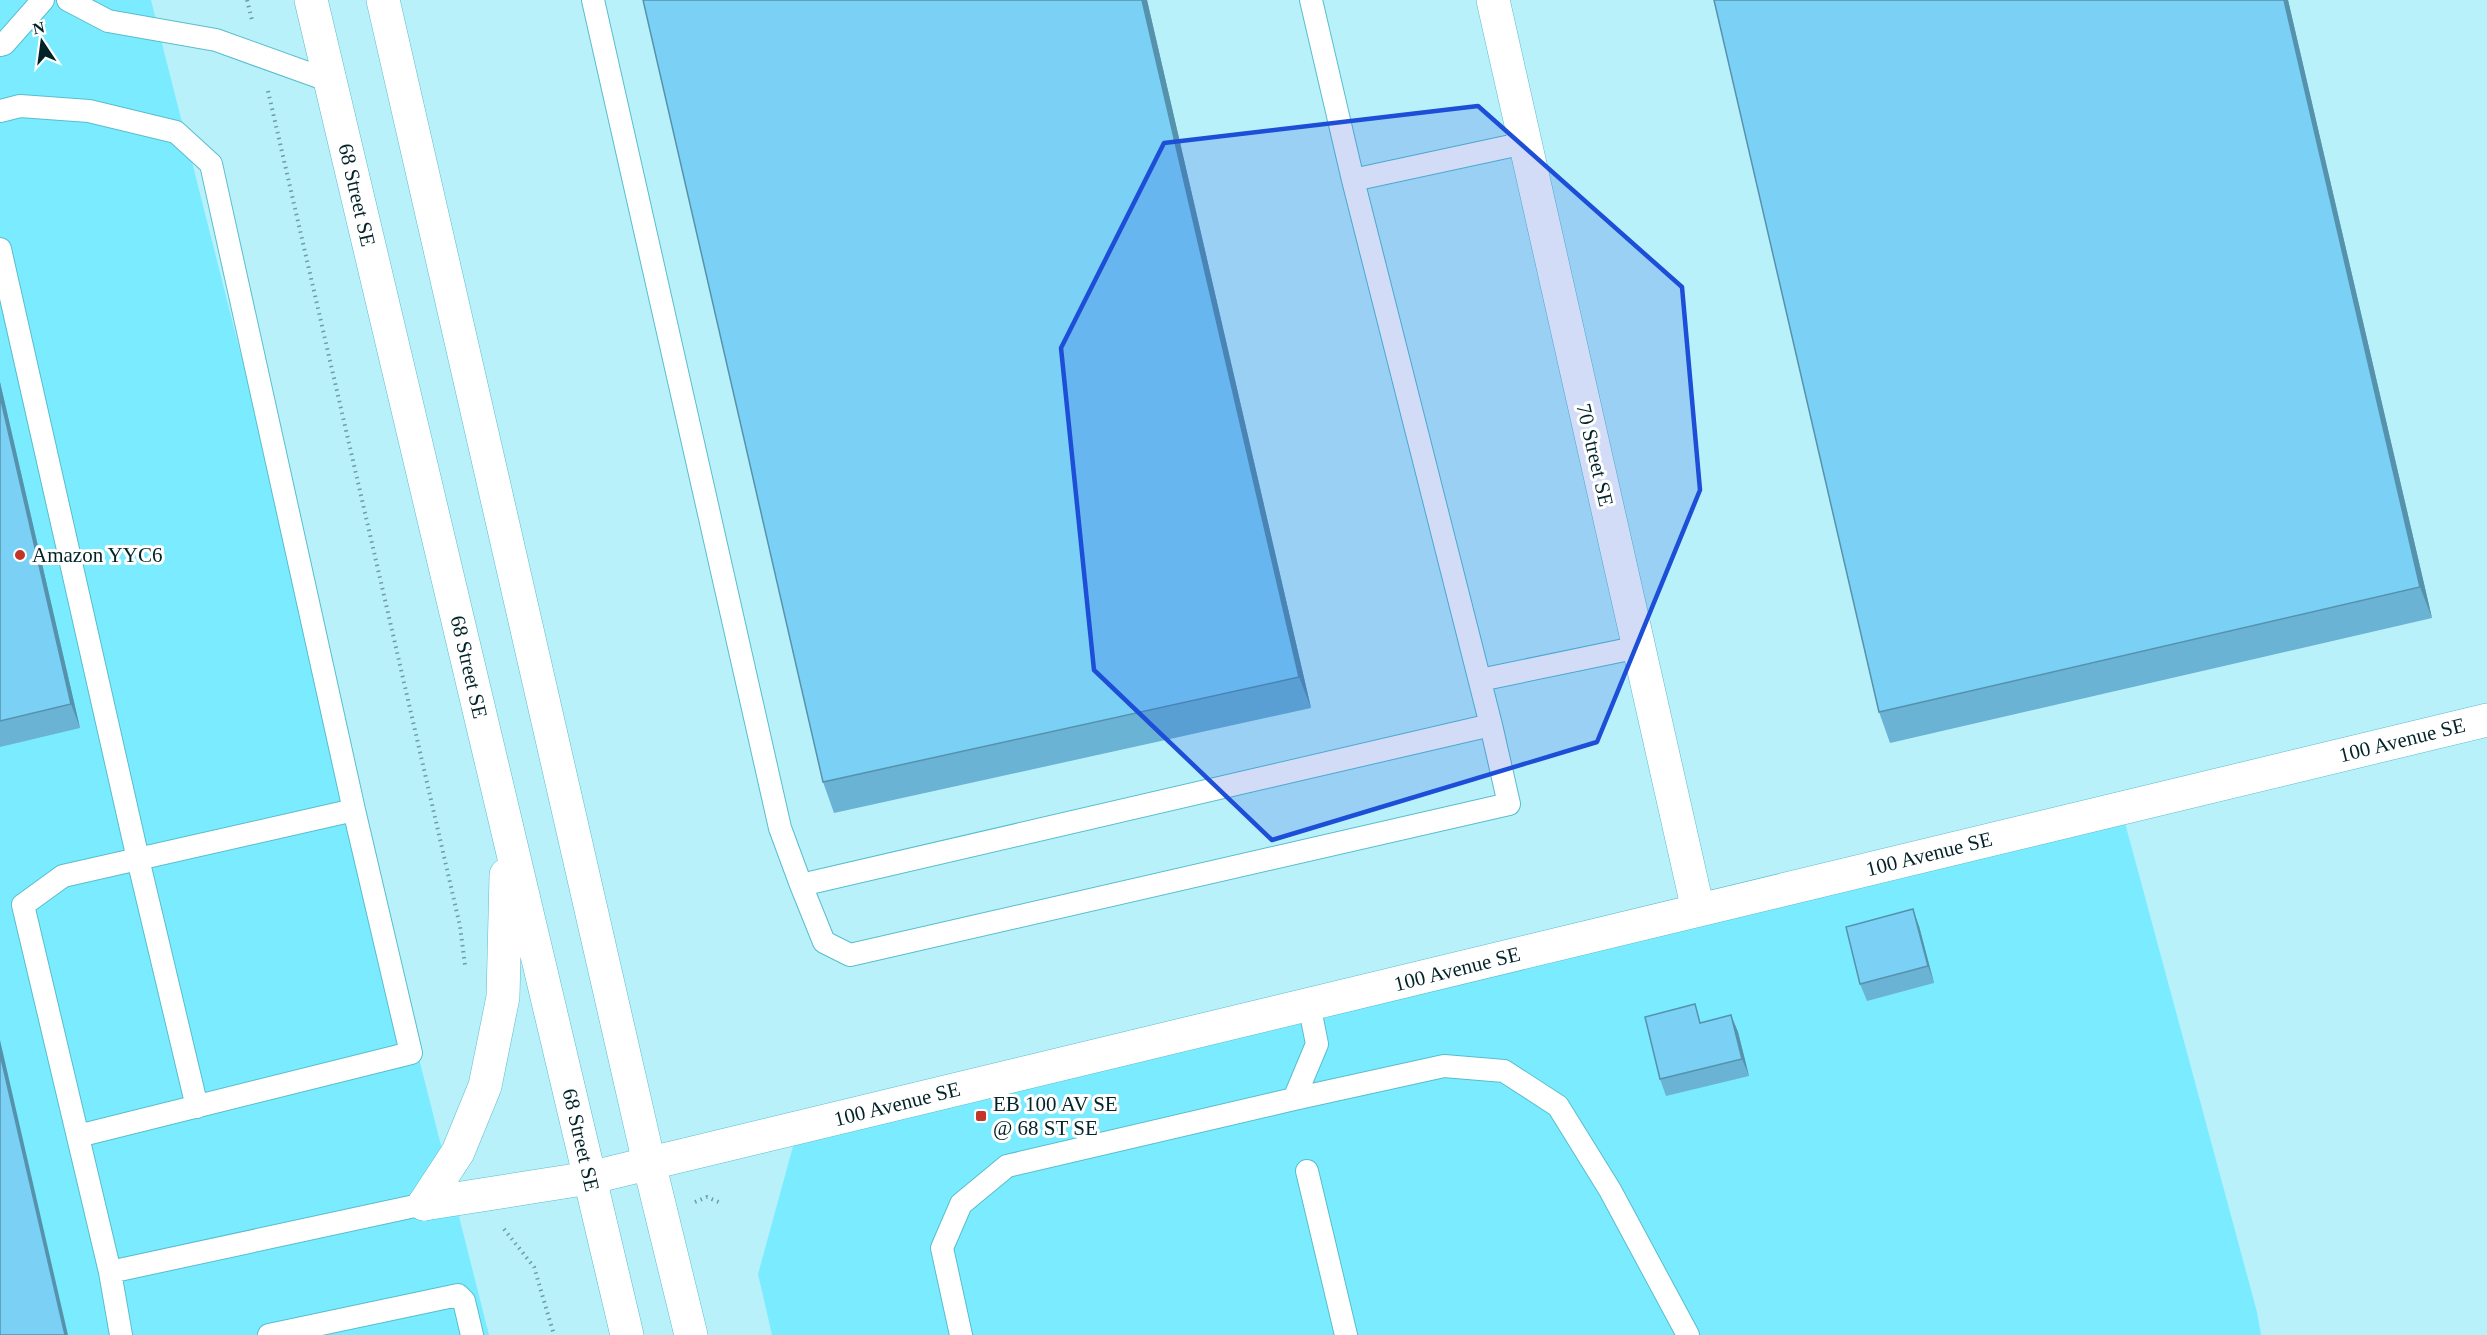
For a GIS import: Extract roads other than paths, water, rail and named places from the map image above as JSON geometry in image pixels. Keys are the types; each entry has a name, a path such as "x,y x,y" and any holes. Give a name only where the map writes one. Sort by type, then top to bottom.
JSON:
{"street":[{"name":"68 Street SE","path":"311,0 627,1335"},
{"path":"383,0 649,1163 691,1335"},
{"name":"70 Street SE","path":"1493,0 1698,910"},
{"name":"100 Avenue SE","path":"424,1204 589,1178 2487,720"},
{"path":"424,1204 458,1152 485,1086 503,997 507,828"}],"lane":[{"path":"0,45 4,44 43,0"},
{"path":"68,0 108,21 216,40 330,81"},
{"path":"593,0 780,828 824,942 850,954 1509,804 1480,680 1353,180 1311,0"},
{"path":"0,111 20,106 89,111 176,132 211,164 354,810 411,1053 78,1136"},
{"path":"1353,180 1525,143"},
{"path":"0,249 138,859 197,1107"},
{"path":"1480,680 1639,647"},
{"path":"801,885 1491,725"},
{"path":"122,1335 110,1272 23,905 63,876 354,810"},
{"path":"1294,1099 1317,1044 1309,1005"},
{"path":"962,1335 942,1248 961,1204 1006,1166 1443,1066 1504,1071 1558,1106 1610,1190 1689,1335"},
{"path":"1307,1171 1346,1335"},
{"path":"110,1272 424,1204"},
{"path":"269,1335 459,1295 464,1301 472,1335"}],"place":[{"name":"Amazon YYC6","path":"20,555"},
{"name":"EB 100 AV SE @ 68 ST SE","path":"981,1116"}]}
